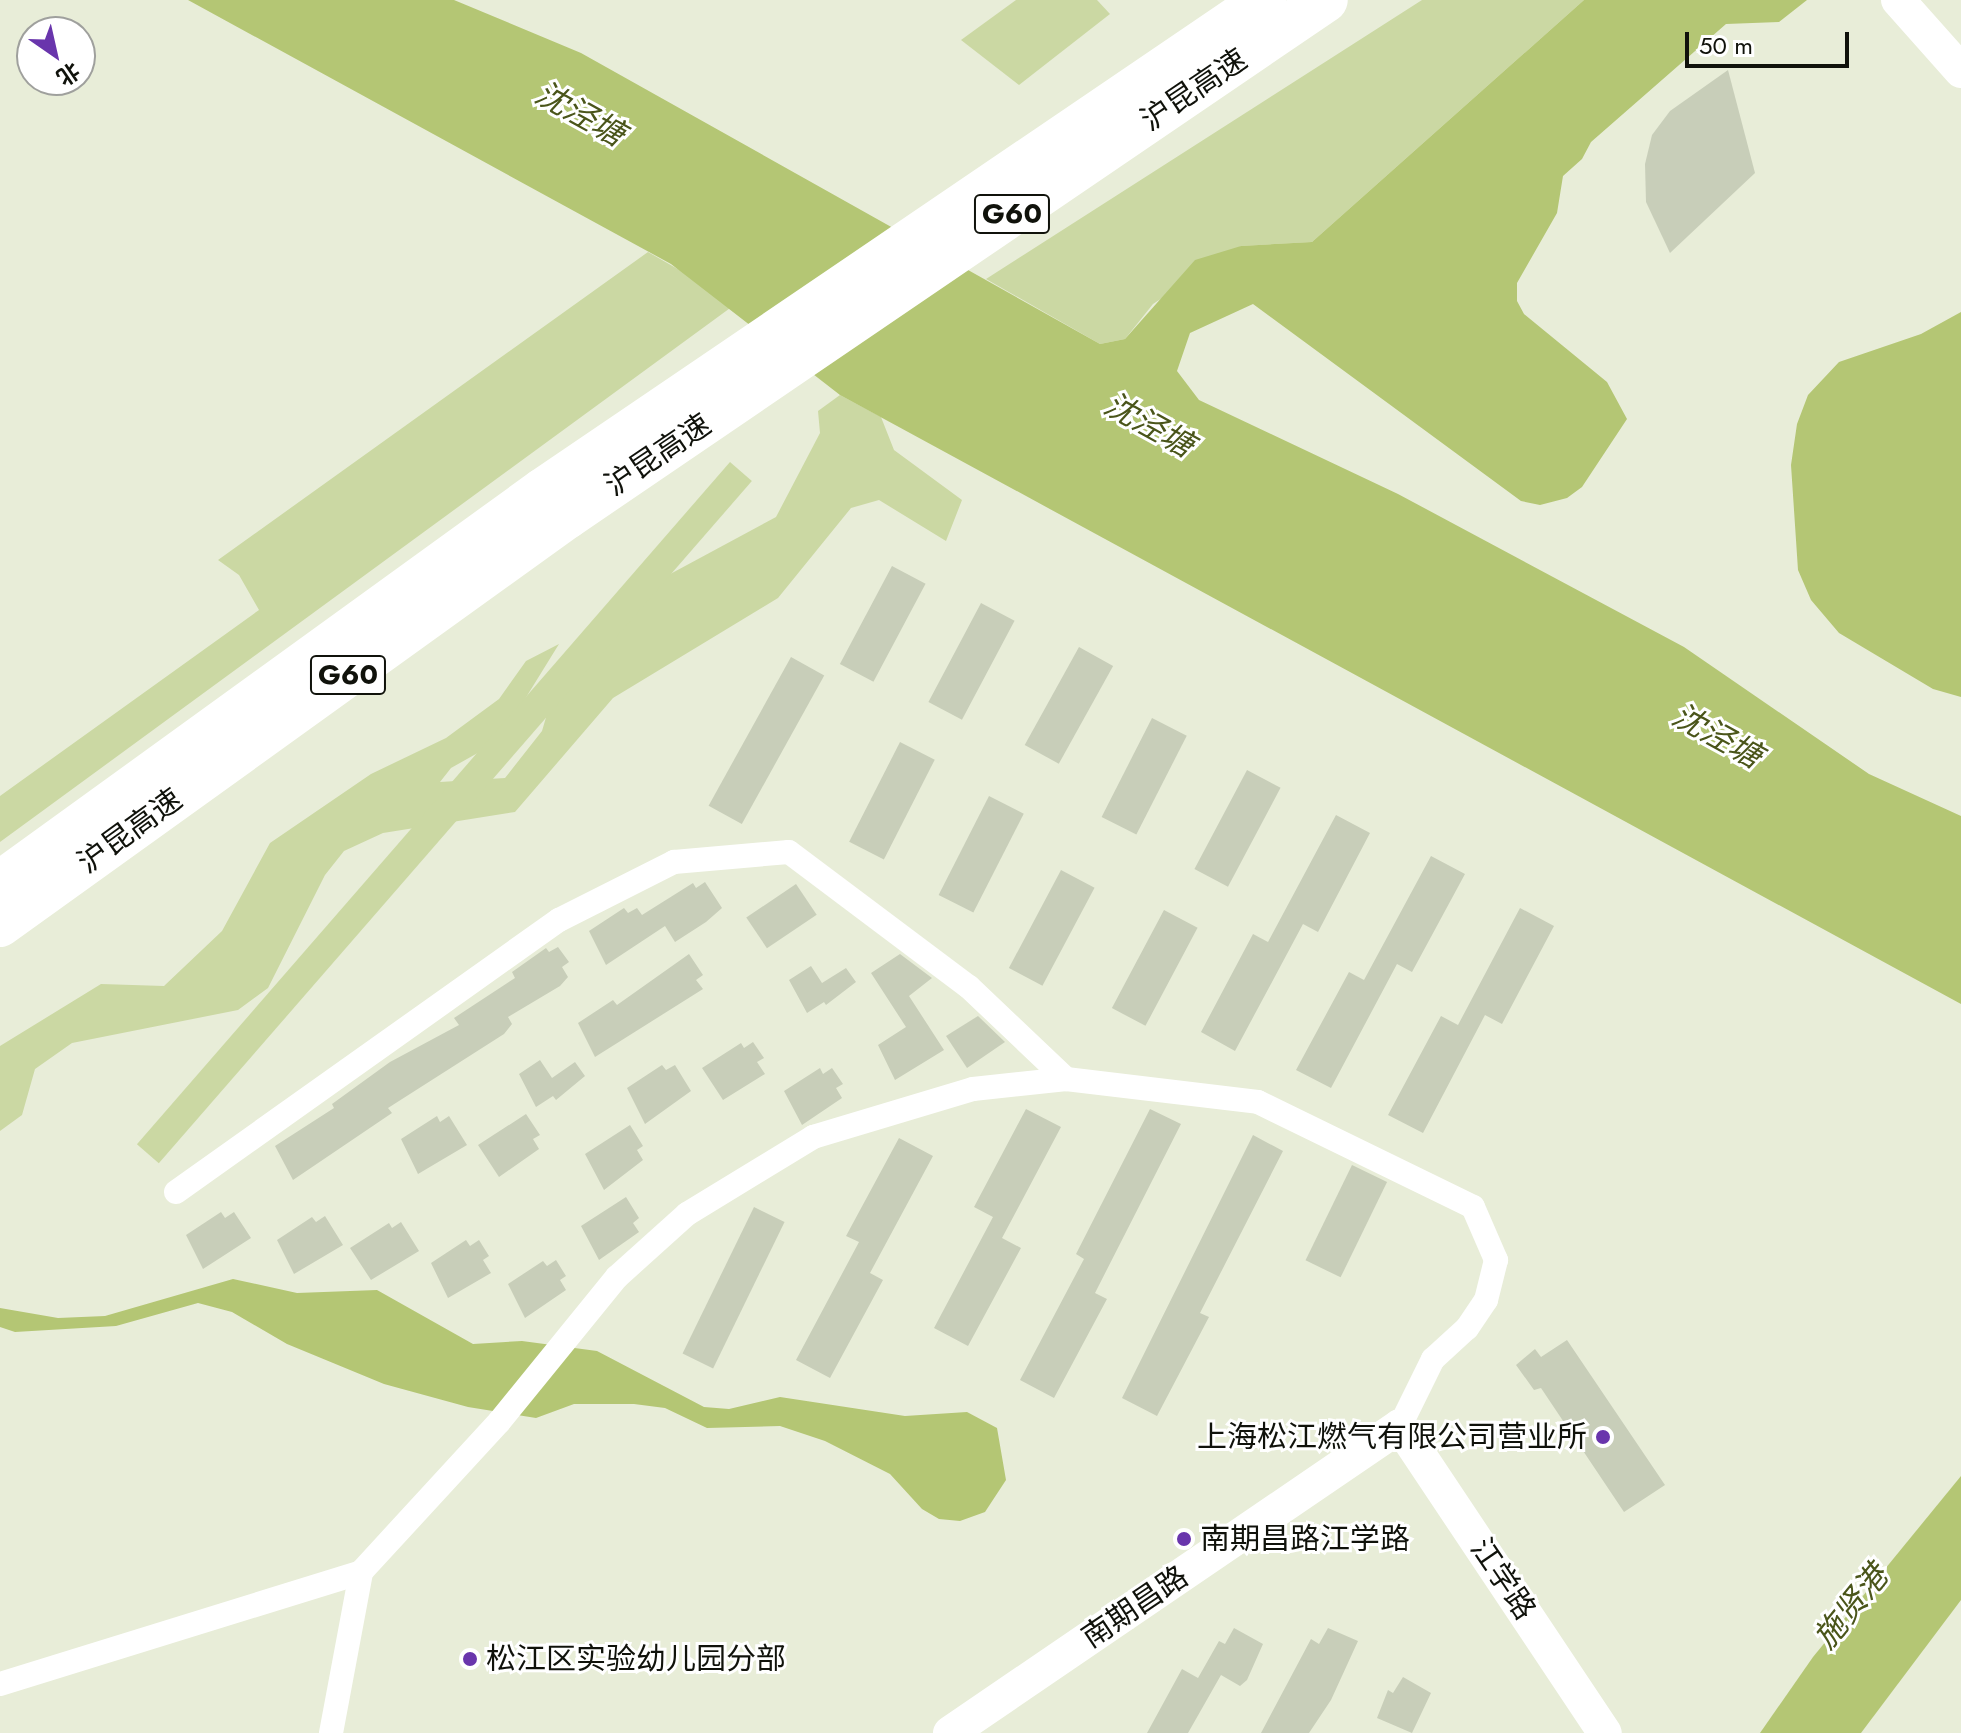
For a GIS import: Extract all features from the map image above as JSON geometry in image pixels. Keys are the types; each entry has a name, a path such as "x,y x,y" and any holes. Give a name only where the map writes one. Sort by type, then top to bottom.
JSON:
{"highway":[{"name":"沪昆高速","path":"0,925 688,413 1264,0"},
{"name":"沪昆高速","path":"0,883 688,413 1326,0"}],"main road":[{"path":"1898,0 1961,71"},
{"name":"南期昌路","path":"950,1733 1400,1426"},
{"name":"江学路","path":"1400,1426 1605,1733"}],"street":[{"path":"176,1192 559,920 674,862 789,852 969,987 1066,1079"},
{"path":"0,1684 361,1572 499,1422 617,1277 687,1214 813,1137 973,1089 1066,1079 1258,1102 1473,1207 1496,1260 1486,1300 1467,1328 1433,1359 1400,1426"},
{"path":"331,1733 361,1572"}],"shaded area":[{"path":"1016,0 1097,0 1110,14 1019,85 961,40"},
{"path":"1422,0 1584,0 1312,242 1241,246 1153,304 1125,339 1100,344 986,279"},
{"path":"648,252 737,303 0,842 0,796 259,610 239,575 218,560"},
{"path":"840,395 881,417 894,450 962,500 946,541 879,500 851,508 778,598 613,698 515,812 383,833 344,851 325,875 268,988 238,1010 72,1043 35,1069 22,1115 0,1131 0,1046 101,984 164,986 222,931 270,843 371,774 446,738 499,699 526,661 559,644 499,741 451,768 440,782 505,778 542,731 562,663 609,607 776,517 820,433 818,411"},
{"path":"730,462 752,481 159,1163 137,1144"}],"water":[{"name":"沈泾塘","path":"188,0 454,0 581,53 1100,344 1125,339 1195,260 1241,246 1312,242 1584,0 1807,0 1779,22 1726,24 1591,142 1582,159 1563,176 1557,213 1517,283 1517,301 1524,314 1607,382 1627,419 1582,487 1567,498 1540,505 1521,501 1253,304 1190,333 1177,371 1199,400 1398,494 1684,647 1869,774 1961,816 1961,1004 840,395 671,264"},
{"path":"1961,312 1961,697 1933,689 1839,633 1811,600 1798,570 1791,465 1797,424 1808,395 1839,362 1921,334"},
{"path":"233,1279 297,1293 377,1290 473,1344 522,1341 597,1351 704,1407 729,1409 780,1397 905,1416 967,1412 997,1428 1006,1480 985,1512 960,1521 939,1519 922,1509 890,1474 825,1441 780,1426 707,1428 665,1408 634,1404 574,1404 536,1418 468,1407 384,1384 287,1344 232,1312 198,1303 116,1326 15,1332 0,1327 0,1308 58,1318 105,1316"},
{"path":"1961,1476 1961,1600 1861,1733 1760,1733 1813,1657"}],"building":[{"path":"1728,70 1755,173 1670,253 1646,202 1645,164 1652,135 1670,111"},
{"path":"892,566 926,584 873,682 840,664"},
{"path":"981,603 1015,621 962,720 928,702"},
{"path":"1079,647 1113,666 1059,764 1025,745"},
{"path":"791,657 824,675 742,824 709,806"},
{"path":"1152,718 1187,736 1136,835 1102,817"},
{"path":"900,742 935,760 884,859 849,842"},
{"path":"1247,770 1281,788 1228,887 1194,869"},
{"path":"989,796 1024,814 973,913 939,895"},
{"path":"1336,815 1370,833 1318,932 1303,924 1235,1051 1201,1032 1253,934 1268,942"},
{"path":"1431,856 1465,874 1412,972 1397,964 1331,1088 1296,1070 1349,972 1364,980"},
{"path":"1061,870 1095,888 1042,986 1009,968"},
{"path":"705,882 722,908 706,922 675,942 665,926 606,965 589,931 624,908 628,913 637,908 642,915 693,883 696,888"},
{"path":"796,884 817,915 767,948 746,918"},
{"path":"1520,908 1554,926 1502,1024 1485,1015 1423,1133 1388,1115 1441,1016 1458,1025"},
{"path":"1164,910 1198,928 1145,1026 1112,1008"},
{"path":"558,947 569,962 562,967 568,977 560,986 508,1017 512,1024 504,1034 388,1108 392,1113 293,1180 275,1146 334,1108 332,1104 390,1062 459,1025 454,1018 515,978 512,972 546,948 549,952"},
{"path":"689,954 703,975 696,980 703,989 595,1057 578,1023 613,1000 617,1005"},
{"path":"900,954 932,978 909,996 944,1050 895,1080 878,1045 906,1027 871,973"},
{"path":"811,966 822,983 846,968 856,982 826,1005 824,1002 807,1013 789,980"},
{"path":"978,1016 1005,1042 967,1068 946,1036"},
{"path":"753,1042 764,1058 757,1062 765,1074 723,1100 702,1068 741,1043 744,1048"},
{"path":"540,1060 552,1078 575,1062 585,1076 556,1100 553,1096 536,1107 519,1074"},
{"path":"662,1065 666,1070 675,1065 691,1091 645,1124 627,1088"},
{"path":"820,1068 823,1074 832,1068 843,1084 836,1088 842,1098 802,1125 784,1091"},
{"path":"1026,1109 1061,1127 1002,1238 1021,1248 968,1346 934,1328 993,1217 974,1207"},
{"path":"1150,1109 1181,1124 1095,1293 1107,1299 1054,1398 1020,1380 1084,1259 1076,1254"},
{"path":"526,1114 540,1135 533,1139 539,1149 499,1177 478,1145"},
{"path":"437,1116 440,1122 449,1116 467,1145 418,1174 401,1139"},
{"path":"630,1125 643,1146 637,1150 643,1160 604,1190 585,1154"},
{"path":"1253,1135 1283,1151 1200,1313 1209,1317 1157,1416 1122,1398"},
{"path":"899,1138 933,1156 870,1273 883,1280 830,1378 796,1360 859,1242 846,1236"},
{"path":"1352,1165 1387,1182 1341,1277 1306,1260"},
{"path":"626,1197 639,1218 633,1223 639,1232 599,1260 581,1226"},
{"path":"754,1207 785,1222 713,1368 683,1354"},
{"path":"221,1212 225,1218 234,1212 251,1238 203,1269 186,1235"},
{"path":"325,1216 343,1245 294,1274 277,1240 312,1217 316,1222"},
{"path":"401,1222 419,1251 371,1280 350,1248 389,1223 392,1228"},
{"path":"466,1240 470,1246 479,1240 489,1256 483,1260 491,1273 448,1298 431,1263"},
{"path":"556,1260 566,1276 560,1280 566,1290 525,1318 508,1284 543,1261 547,1266"},
{"name":"上海松江燃气有限公司营业所","path":"1567,1340 1665,1485 1624,1512 1541,1388 1534,1390 1516,1365 1535,1349 1541,1357"},
{"path":"1234,1628 1263,1644 1247,1680 1240,1686 1221,1675 1188,1733 1147,1733 1182,1669 1198,1678 1219,1641 1225,1644"},
{"path":"1328,1628 1358,1641 1331,1700 1309,1733 1261,1733 1311,1639 1319,1644"},
{"path":"1403,1677 1431,1693 1412,1733 1377,1718 1388,1690 1393,1693"}],"place":[{"name":"上海松江燃气有限公司营业所","path":"1603,1437"},
{"name":"南期昌路江学路","path":"1184,1539"},
{"name":"松江区实验幼儿园分部","path":"470,1659"}],"water label":[{"name":"施贤港","path":"1851,1607"}]}
